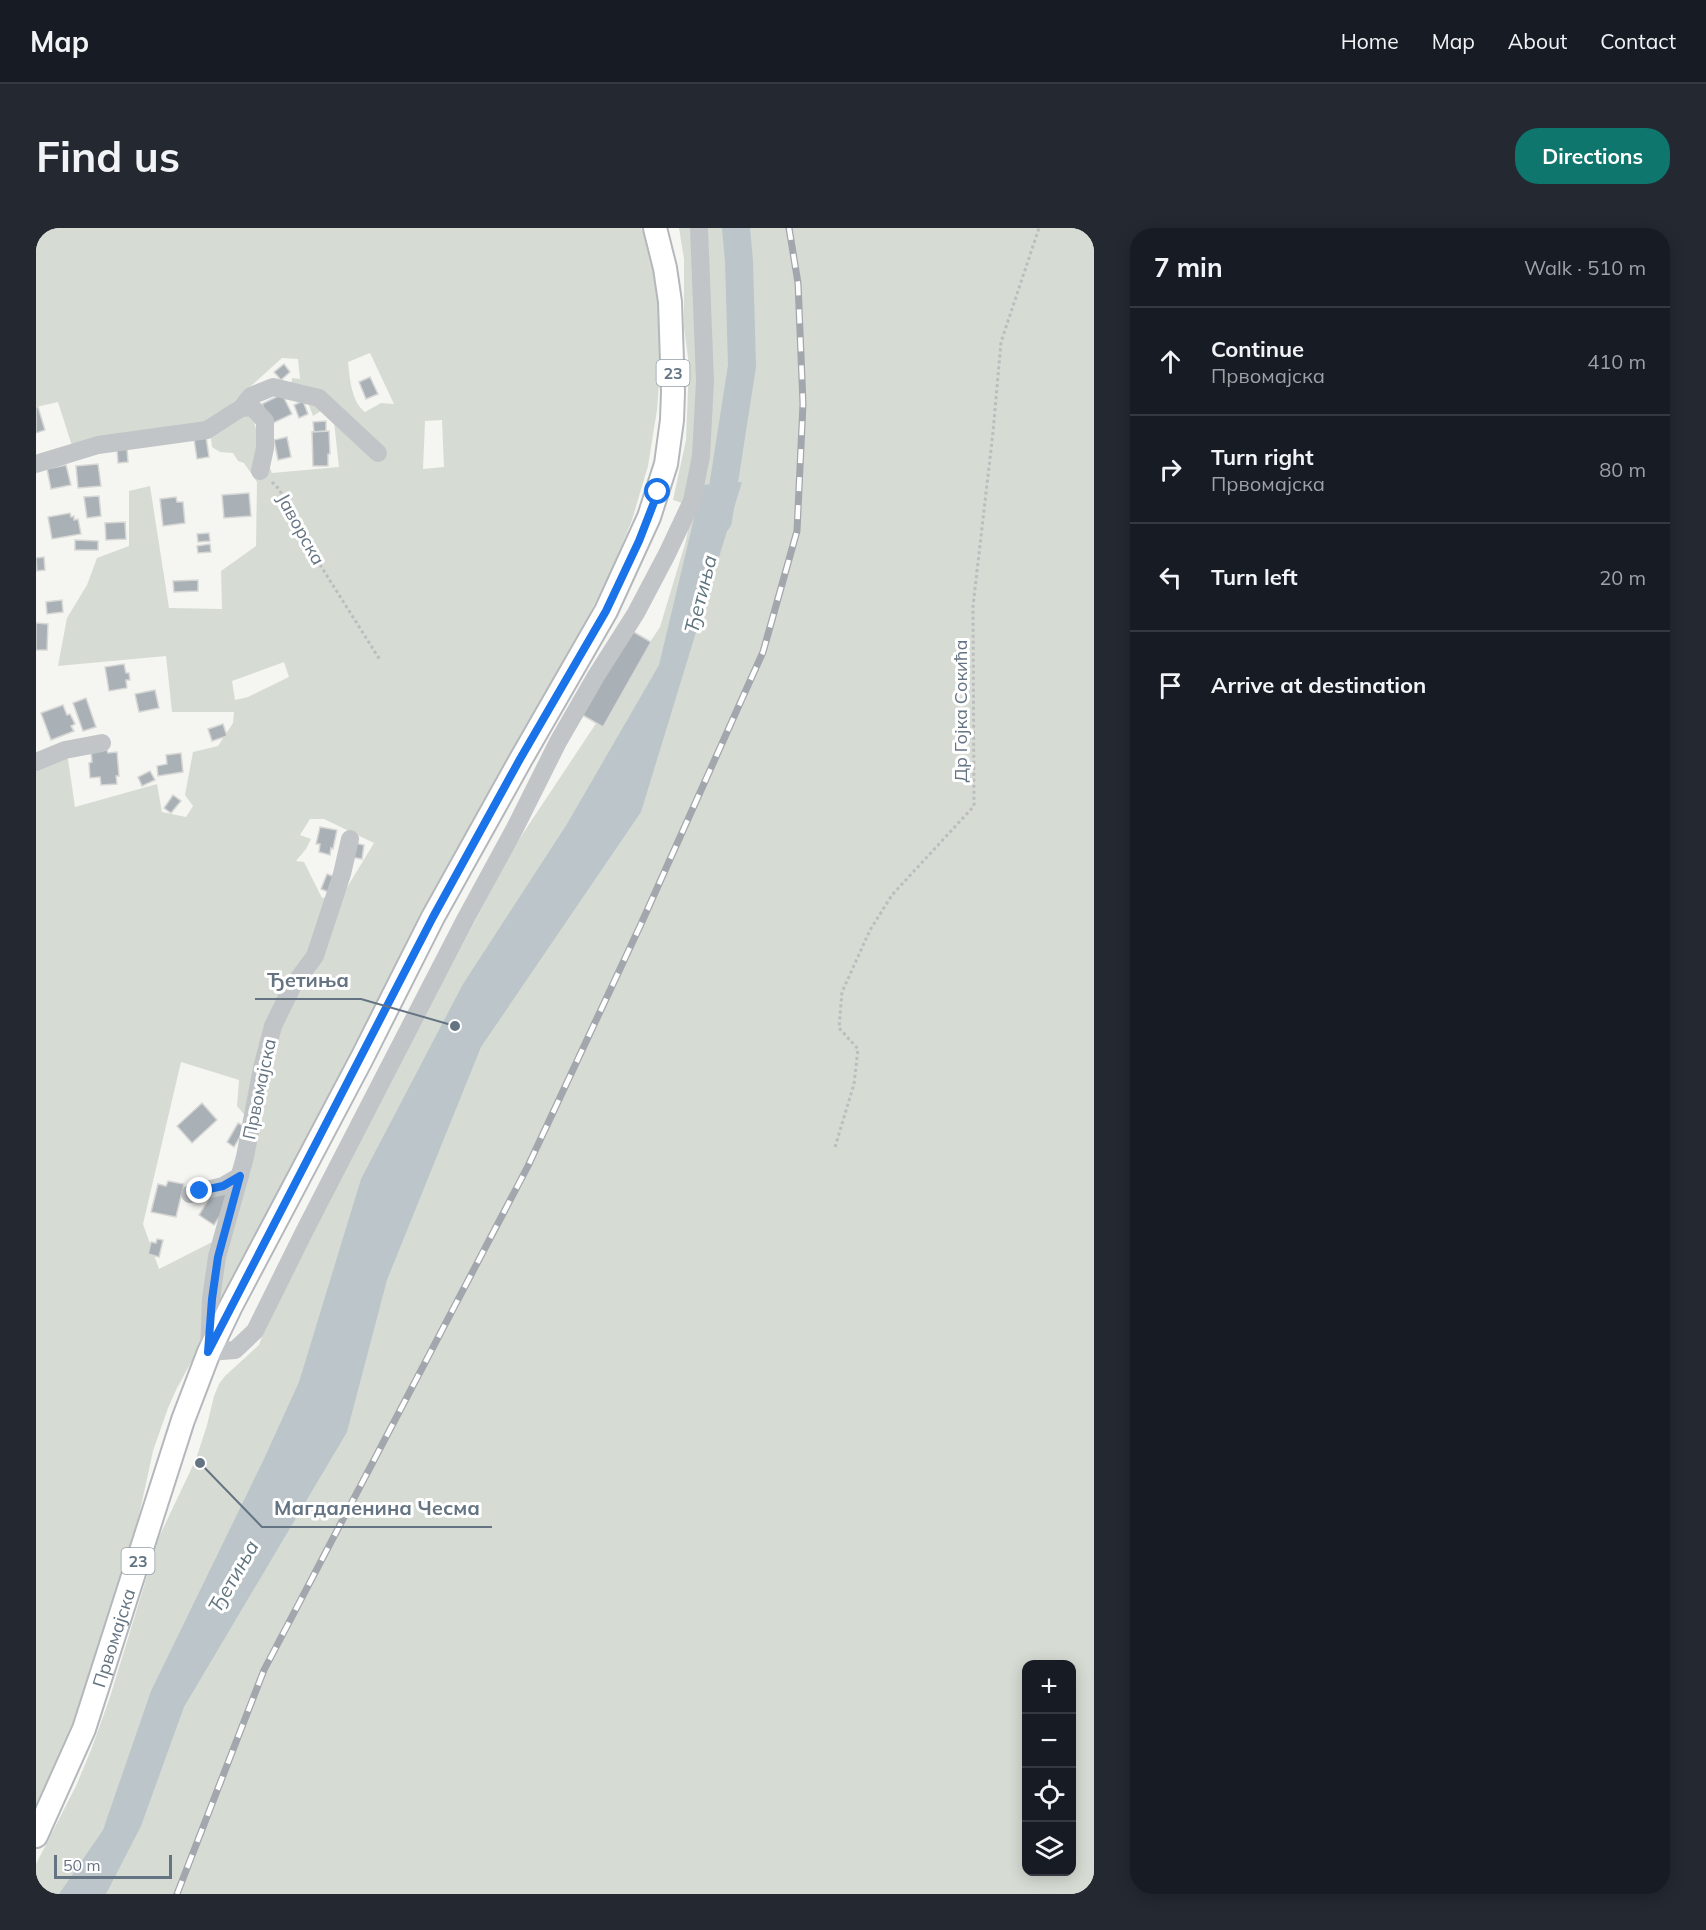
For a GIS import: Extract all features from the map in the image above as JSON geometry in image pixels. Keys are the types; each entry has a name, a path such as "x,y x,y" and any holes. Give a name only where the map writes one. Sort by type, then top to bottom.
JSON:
{"main road":[{"name":"Првомајска","path":"36,1836 74,1754 93,1706 183,1420 208,1352 433,917 520,759 606,611 649,517 666,465 673,392 670,302 665,268 655,228"}],"street":[{"path":"208,1352 235,1350 255,1331 304,1230 558,742 636,613 692,501 700,456 705,381 699,228"},
{"path":"36,464 99,445 207,430 241,408 251,396 273,387 319,398 378,453"},
{"path":"241,408 252,407 265,421 265,448 260,471"},
{"path":"36,762 64,750 102,743"},
{"name":"Првомајска","path":"208,1352 218,1257 240,1176 273,1026 292,987 315,956 342,874 350,839"},
{"path":"190,1194 223,1186 240,1176"}],"path":[{"name":"Др Гојка Сокића","path":"835,1147 854,1084 858,1049 839,1028 842,992 870,930 892,895 974,806 973,606 993,432 1000,342 1039,228"},
{"name":"Јаворска","path":"260,471 279,489 312,552 380,660"}],"shaded area":[{"path":"36,228 641,228 648,243 658,300 661,357 657,410 648,466 632,520 613,567 559,675 444,872 223,1304 177,1388 153,1451 133,1543 84,1694 72,1729 36,1808 36,755 57,749 68,759 75,807 157,784 162,812 186,817 193,806 185,795 193,752 218,746 233,723 234,712 172,712 166,656 58,666 67,618 87,585 97,558 129,546 129,491 150,486 169,608 222,609 221,571 256,546 257,482 244,463 238,461 233,453 220,452 212,447 213,432 73,449 58,402 36,407","holes":["370,353 394,404 381,403 365,412 354,396 348,362","282,358 298,359 300,379 292,378 290,397 307,400 313,416 332,404 339,467 272,473 261,447 251,411 230,405","442,420 444,467 423,469 425,421","284,662 289,677 248,697 235,700 232,681","310,819 324,819 374,843 343,894 322,898 304,862 296,861 311,839 300,835","181,1062 239,1080 237,1106 248,1119 228,1234 159,1269 143,1224"]},
{"path":"679,228 1094,228 1094,1894 36,1894 36,1864 76,1786 91,1750 110,1697 159,1537 196,1459 219,1384 259,1345 271,1312 512,850 660,627 692,513 685,504 673,500 686,440 689,365 684,327 684,259"}],"water":[{"path":"742,482 641,812 481,1047 387,1280 347,1432 184,1707 141,1826 106,1894 59,1894 103,1830 151,1691 299,1382 361,1179 463,984 567,824 659,665 702,485"}],"building":[{"path":"284,364 290,372 281,380 274,372"},
{"path":"370,377 378,394 366,399 359,382"},
{"path":"282,394 292,414 271,424 262,404"},
{"path":"303,401 308,414 299,418 294,405"},
{"path":"38,407 45,430 36,433 36,408"},
{"path":"326,421 326,431 314,432 313,422"},
{"path":"329,431 328,466 313,466 312,432"},
{"path":"206,437 209,457 197,459 194,439"},
{"path":"287,437 291,457 278,460 274,440"},
{"path":"127,449 128,462 118,463 117,450"},
{"path":"98,464 101,486 78,488 76,466"},
{"path":"66,465 71,485 51,489 47,469"},
{"path":"249,493 251,516 224,518 222,495"},
{"path":"99,496 101,516 87,518 84,497"},
{"path":"176,497 177,502 183,502 185,523 163,526 160,499"},
{"path":"70,513 71,517 74,516 74,520 78,519 81,534 52,539 48,517"},
{"path":"125,522 126,539 106,540 105,523"},
{"path":"209,533 210,541 198,542 197,534"},
{"path":"75,540 98,541 98,550 75,550"},
{"path":"210,544 211,552 198,553 197,546"},
{"path":"44,557 45,570 37,571 36,558"},
{"path":"198,580 198,591 174,592 173,581"},
{"path":"62,600 63,612 47,614 46,602"},
{"path":"36,623 48,624 47,650 36,650"},
{"path":"627,628 651,642 603,727 579,713"},
{"path":"124,664 130,680 126,680 127,688 109,691 105,667"},
{"path":"155,690 159,708 139,712 135,694"},
{"path":"86,698 96,727 83,731 73,703"},
{"path":"63,705 67,715 70,714 75,724 71,726 74,731 51,740 41,713"},
{"path":"223,724 227,736 212,741 208,729"},
{"path":"107,750 108,753 117,752 119,776 116,776 117,784 101,785 100,777 90,778 91,751"},
{"path":"181,753 183,772 158,776 157,766 167,764 166,755"},
{"path":"150,771 155,780 142,786 138,777"},
{"path":"173,795 181,801 171,813 164,808"},
{"path":"320,827 337,830 330,855 319,852 320,844 316,844"},
{"path":"354,843 364,845 362,859 351,857"},
{"path":"327,874 337,878 331,893 321,889"},
{"path":"202,1103 217,1120 192,1143 177,1126"},
{"path":"238,1123 246,1127 234,1147 227,1142"},
{"path":"168,1181 184,1184 176,1217 151,1212 158,1184 166,1186"},
{"path":"213,1192 235,1193 214,1225 199,1215"},
{"path":"157,1239 163,1240 159,1257 148,1254 151,1242 156,1243"}],"waterway":[{"name":"Ђетиња","path":"718,520 742,366 736,228"}],"railway":[{"path":"177,1894 264,1670 528,1166 641,924 763,652 797,531 803,404 798,283 789,228"}],"place":[{"name":"Ђетиња","path":"455,1026"},
{"name":"Магдаленина Чесма","path":"200,1463"}],"route":[{"path":"200,1191 223,1186 240,1176 218,1257 208,1352 433,917 520,759 606,611 639,541 658,492"}]}
